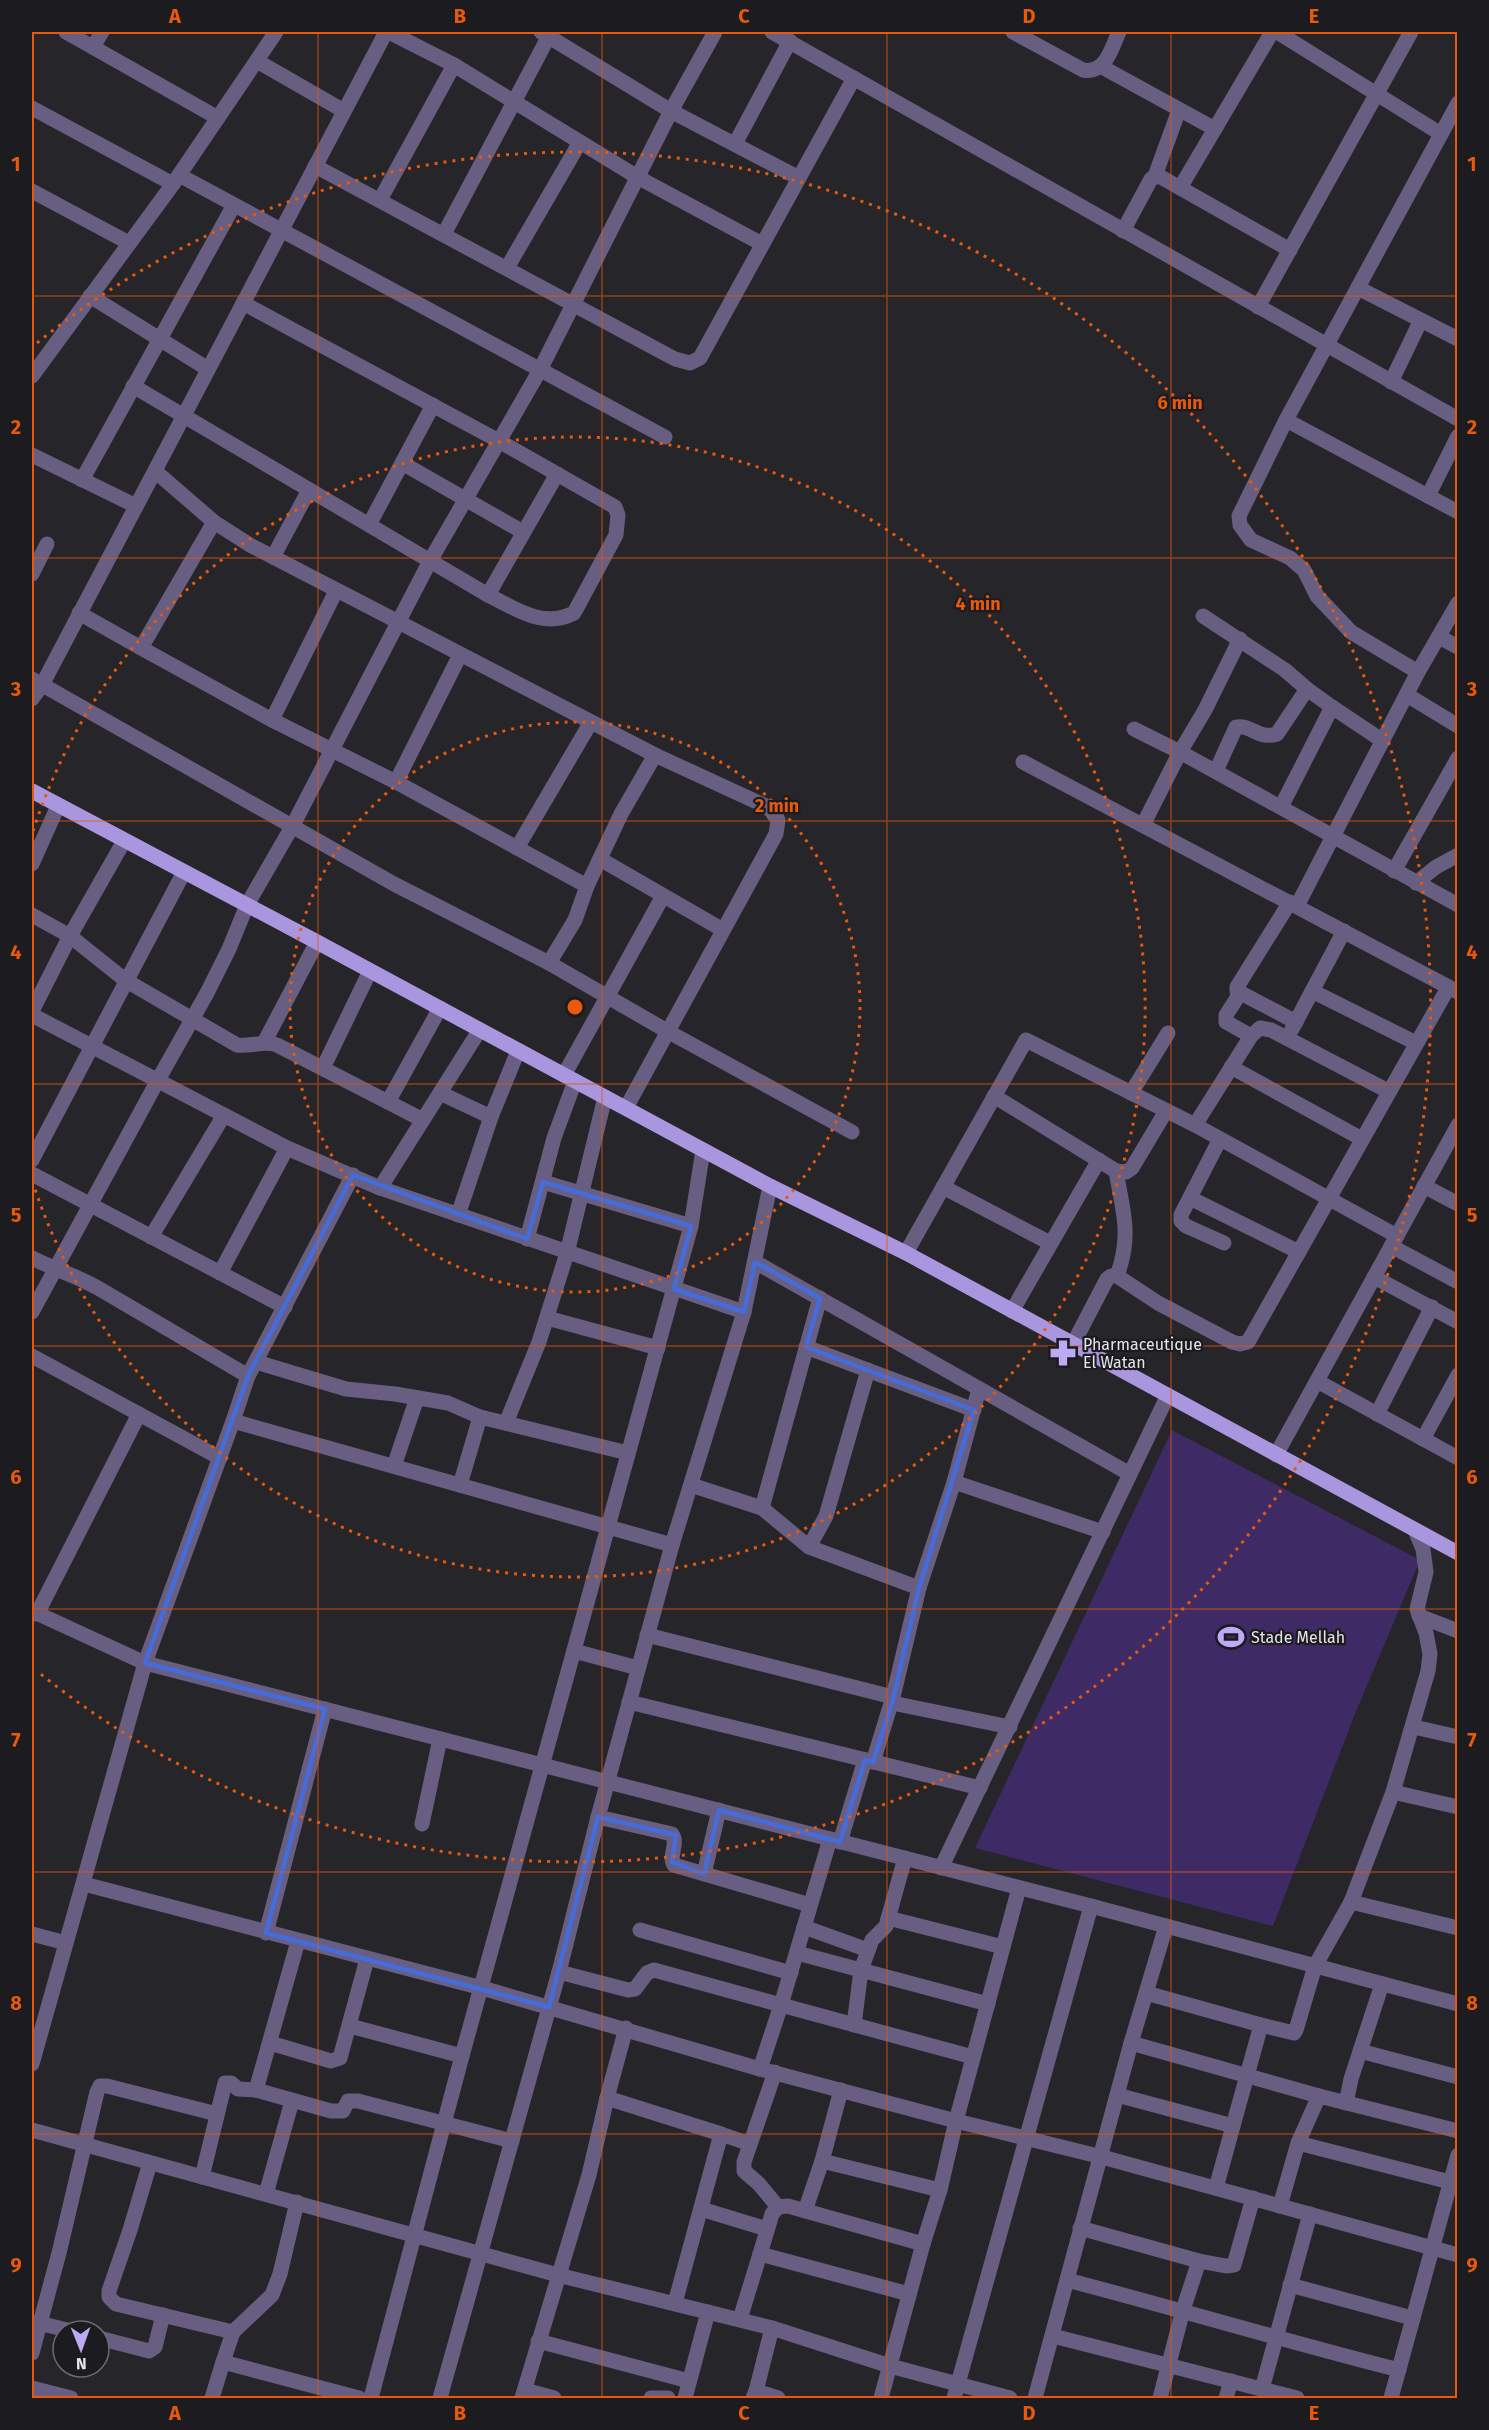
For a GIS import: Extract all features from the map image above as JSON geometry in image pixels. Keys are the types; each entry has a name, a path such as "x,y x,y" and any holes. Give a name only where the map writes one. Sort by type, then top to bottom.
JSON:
{"main road":[{"path":"32,791 770,1186 906,1253 1458,1553"}],"street":[{"path":"66,32 218,118"},
{"path":"93,47 102,32"},
{"path":"32,376 37,358 90,296 176,179 276,32"},
{"path":"32,699 37,682 79,613 156,471 281,230 388,32 454,64 639,178 762,244"},
{"path":"32,1312 193,1018 229,949 247,905 293,825 397,622 540,370 671,111 715,32"},
{"path":"772,32 1457,418"},
{"path":"1013,32 1035,37 1083,70 1091,72 1101,67 1119,32"},
{"path":"1180,188 1272,32"},
{"path":"1277,32 1441,134"},
{"path":"1258,307 1411,32"},
{"path":"444,234 515,100 547,33 671,111 799,178"},
{"path":"735,144 790,42"},
{"path":"257,61 344,111"},
{"path":"380,200 454,64"},
{"path":"1101,67 1215,129"},
{"path":"315,166 507,268 573,306 675,359 690,363 699,358 854,78"},
{"path":"1418,672 1351,632 1317,596 1304,570 1290,558 1251,540 1240,525 1239,516 1286,420 1458,104"},
{"path":"32,108 234,205 665,437"},
{"path":"1123,231 1155,176 1179,110"},
{"path":"507,268 580,142"},
{"path":"1155,176 1160,176 1290,250"},
{"path":"32,191 129,243"},
{"path":"82,480 234,205"},
{"path":"1358,288 1420,322 1458,339"},
{"path":"90,296 208,369"},
{"path":"133,386 488,595 533,618 549,620 574,614 616,535 618,515 615,507 499,441 243,303"},
{"path":"1391,382 1420,322"},
{"path":"369,525 433,405"},
{"path":"1286,420 1458,512"},
{"path":"1428,496 1458,436"},
{"path":"32,455 136,506"},
{"path":"402,463 524,532"},
{"path":"156,471 214,522 273,556 336,591 655,755 768,807 778,820 776,834 626,1108"},
{"path":"488,595 557,474"},
{"path":"273,556 309,490"},
{"path":"141,648 214,522"},
{"path":"32,574 48,544"},
{"path":"272,720 336,591"},
{"path":"1251,1036 1226,1022 1226,1015 1239,995 1237,987 1294,904 1333,836 1418,672 1458,603"},
{"path":"79,613 272,720 396,782 587,886"},
{"path":"1203,616 1285,670 1307,689 1383,741"},
{"path":"1439,637 1458,647"},
{"path":"1143,825 1240,639"},
{"path":"396,782 460,654"},
{"path":"37,682 394,884 549,963 667,1032 852,1132"},
{"path":"1215,771 1236,727 1241,726 1263,736 1277,734 1307,689"},
{"path":"1407,695 1458,726"},
{"path":"1281,807 1332,707"},
{"path":"517,848 591,722"},
{"path":"1134,729 1458,905"},
{"path":"549,963 575,920 587,886 621,814 655,755"},
{"path":"1394,871 1458,758"},
{"path":"1023,762 1453,990 1416,1043 1388,1091 1330,1199 1248,1342 1240,1344 1158,1303 1117,1276 1111,1276 1107,1279 1073,1344"},
{"path":"32,864 58,806"},
{"path":"124,841 70,936 32,1013 287,1148 380,1188 744,1312"},
{"path":"1416,883 1436,867 1458,855"},
{"path":"600,859 723,930"},
{"path":"32,1160 184,872"},
{"path":"527,1239 569,1078 608,997 663,896"},
{"path":"32,915 70,936 125,980 237,1045 247,1046 266,1041 423,1120"},
{"path":"1287,1039 1344,931"},
{"path":"266,1041 317,942"},
{"path":"322,1068 370,971"},
{"path":"1312,991 1416,1043"},
{"path":"1239,995 1296,1022"},
{"path":"387,1102 440,1008"},
{"path":"1195,1125 1251,1036 1260,1028 1271,1030 1388,1091"},
{"path":"380,1188 479,1031"},
{"path":"1131,1093 1168,1033"},
{"path":"906,1253 1026,1040 1195,1125 1330,1199 1458,1282"},
{"path":"458,1215 491,1117 518,1051"},
{"path":"1232,1067 1362,1138"},
{"path":"440,1093 491,1117"},
{"path":"994,1096 1116,1171 1126,1172 1132,1168 1166,1111"},
{"path":"506,1423 539,1342 567,1253 580,1192 605,1097"},
{"path":"151,1237 224,1115"},
{"path":"1276,1455 1458,1125"},
{"path":"1220,1139 1181,1215 1181,1221 1186,1226 1224,1243"},
{"path":"220,1273 287,1148"},
{"path":"371,2398 462,2056 691,1226 703,1150"},
{"path":"1012,1311 1099,1160"},
{"path":"1116,1171 1126,1238 1124,1256 1117,1276"},
{"path":"32,1174 285,1307"},
{"path":"32,2064 145,1663 252,1369 352,1175"},
{"path":"543,1182 691,1226"},
{"path":"440,2398 559,1972 598,1817 672,1545 744,1312 770,1186"},
{"path":"1424,1186 1458,1204"},
{"path":"942,1187 1050,1243"},
{"path":"1190,1198 1299,1252"},
{"path":"32,1258 54,1269 77,1276 252,1369 346,1389 448,1403 480,1417 628,1453"},
{"path":"755,1262 1130,1474"},
{"path":"1374,1277 1458,1322"},
{"path":"762,1508 820,1298"},
{"path":"1377,1414 1432,1307"},
{"path":"547,1318 658,1347"},
{"path":"806,1347 974,1410"},
{"path":"32,1356 220,1458"},
{"path":"809,1547 826,1516 868,1370"},
{"path":"1424,1439 1458,1375"},
{"path":"1317,1381 1458,1458"},
{"path":"778,2207 744,2171 744,2162 768,2071 781,2005 810,1905 893,1700 919,1588 954,1482 980,1389"},
{"path":"941,1868 1168,1395"},
{"path":"394,1466 417,1398"},
{"path":"139,1414 34,1612 145,1663 1091,1906 1458,2004"},
{"path":"460,1485 480,1417"},
{"path":"233,1421 672,1545"},
{"path":"954,1482 1103,1532"},
{"path":"691,1485 762,1508 809,1547 919,1588"},
{"path":"1146,1993 1287,2032 1294,2033 1296,2030 1315,1966 1351,1902 1393,1792 1414,1727 1428,1671 1430,1654 1426,1633 1417,1609 1426,1572 1423,1549 1415,1530"},
{"path":"1419,1616 1458,1631"},
{"path":"647,1635 893,1700 1010,1727"},
{"path":"574,1651 638,1668"},
{"path":"629,1702 980,1788"},
{"path":"266,1933 326,1709"},
{"path":"1414,1727 1458,1737"},
{"path":"422,1824 440,1739"},
{"path":"1393,1792 1458,1807"},
{"path":"704,1874 719,1810"},
{"path":"598,1817 672,1834 675,1841 672,1862 704,1874 810,1905"},
{"path":"854,2025 861,1970 872,1940 884,1928 888,1918 905,1858"},
{"path":"84,1884 482,1988 768,2071 1102,2157 1458,2255"},
{"path":"881,2398 940,2190 956,2121 1019,1888"},
{"path":"1351,1902 1458,1928"},
{"path":"956,2391 1091,1906"},
{"path":"888,1918 1003,1947"},
{"path":"1035,2398 1131,2043 1166,1926"},
{"path":"804,1927 868,1950"},
{"path":"640,1930 790,1973"},
{"path":"32,1934 66,1943"},
{"path":"256,2090 298,1941"},
{"path":"797,1953 988,2004"},
{"path":"270,2043 331,2061 340,2058 367,1959"},
{"path":"559,1972 628,1990 635,1989 647,1973 654,1970 973,2057"},
{"path":"1346,2103 1382,1984"},
{"path":"1216,2188 1261,2025"},
{"path":"350,2026 462,2056"},
{"path":"554,2398 524,2394 589,2175 626,2028"},
{"path":"1131,2043 1319,2096 1458,2131"},
{"path":"1360,2051 1458,2077"},
{"path":"202,2177 225,2083 231,2083 238,2089 256,2090 331,2111 343,2111 348,2101 358,2101 512,2141"},
{"path":"32,2353 59,2253 94,2101 100,2086 217,2114"},
{"path":"805,2211 842,2090"},
{"path":"1117,2095 1233,2126"},
{"path":"1280,2205 1298,2143 1319,2096"},
{"path":"607,2098 750,2144"},
{"path":"266,2194 292,2101"},
{"path":"32,2130 558,2275 772,2328 890,2366 956,2391 1010,2398"},
{"path":"675,2303 720,2134"},
{"path":"1298,2143 1450,2182"},
{"path":"1391,2398 1458,2156"},
{"path":"822,2161 940,2190"},
{"path":"150,2163 109,2294 111,2301 233,2332"},
{"path":"1080,2228 1199,2261 1226,2266 1234,2265 1252,2198"},
{"path":"212,2398 233,2332 272,2295 280,2274 297,2202"},
{"path":"740,2319 772,2214 778,2207 788,2206 923,2244"},
{"path":"701,2208 767,2229"},
{"path":"1262,2389 1310,2214"},
{"path":"760,2254 909,2294"},
{"path":"1160,2398 1183,2310 1199,2261"},
{"path":"1068,2280 1183,2310 1276,2339 1399,2370"},
{"path":"1290,2285 1412,2318"},
{"path":"685,2398 708,2312"},
{"path":"111,2341 149,2351 155,2348 163,2315"},
{"path":"39,2323 51,2326"},
{"path":"772,2328 754,2395 778,2398"},
{"path":"1053,2336 1297,2398"},
{"path":"538,2341 689,2380"},
{"path":"223,2362 359,2398"},
{"path":"1226,2398 1231,2381"},
{"path":"32,2388 71,2398"},
{"path":"651,2398 668,2398"}],"highlighted area":[{"path":"353,1175 527,1239 543,1182 691,1226 674,1289 744,1312 755,1262 820,1298 806,1347 974,1410 919,1588 892,1703 873,1762 865,1760 840,1842 719,1810 704,1874 672,1862 676,1835 598,1817 549,2007 266,1933 325,1709 145,1663 248,1376"}],"shaded area":[{"name":"Stade Mellah","path":"1172,1430 1420,1560 1355,1714 1273,1926 975,1848"}],"place":[{"name":"Pharmaceutique El Watan","path":"1063,1353"},
{"name":"Stade Mellah","path":"1231,1637"}]}
